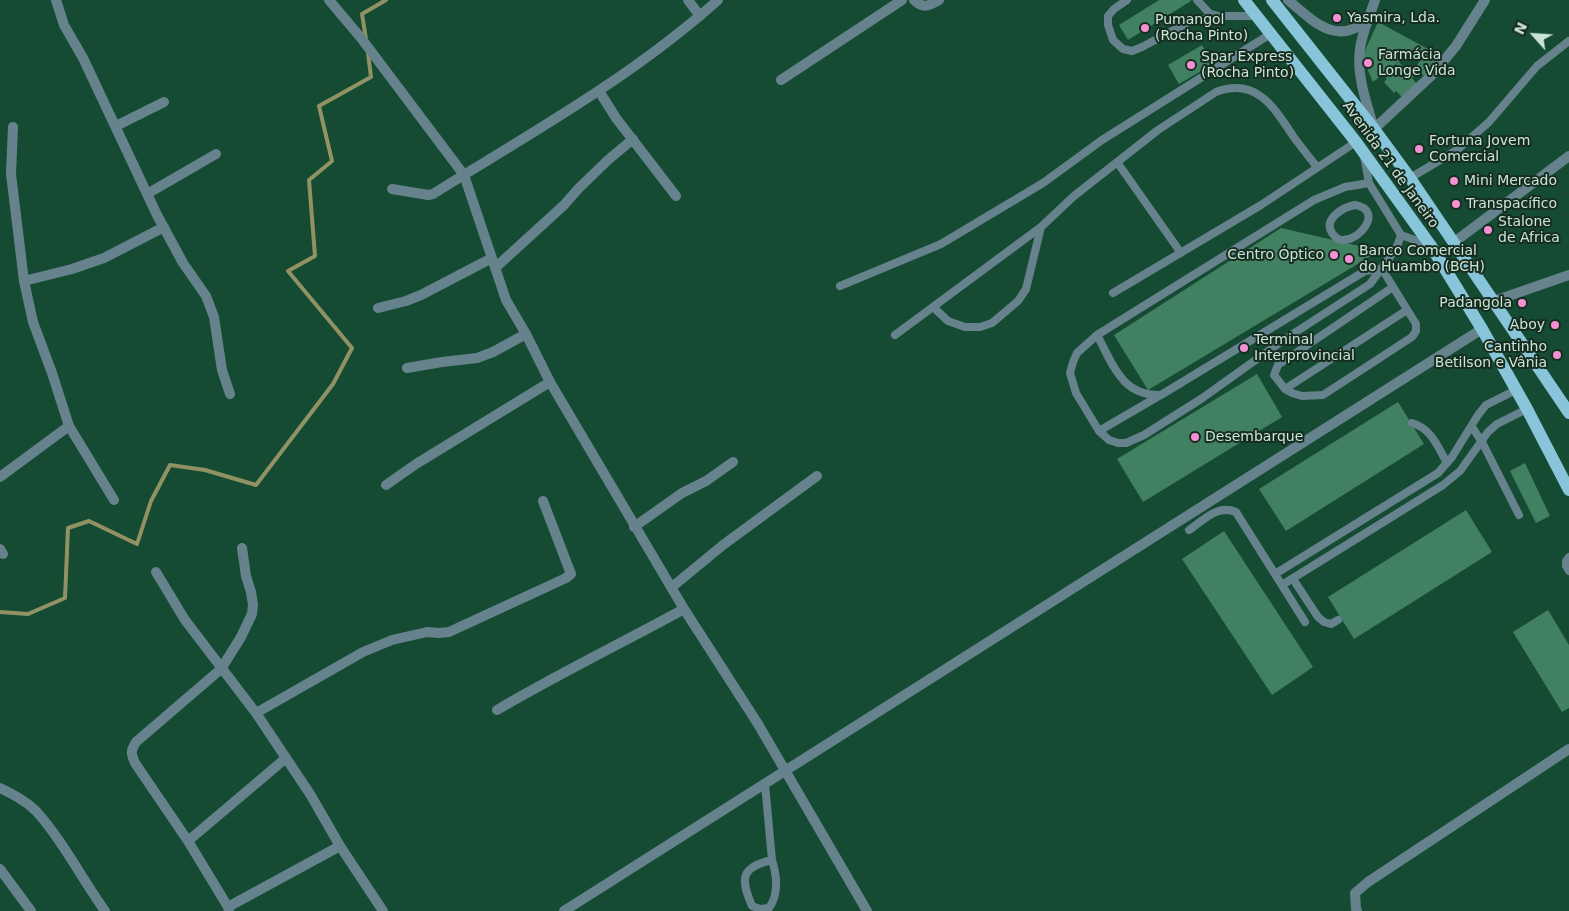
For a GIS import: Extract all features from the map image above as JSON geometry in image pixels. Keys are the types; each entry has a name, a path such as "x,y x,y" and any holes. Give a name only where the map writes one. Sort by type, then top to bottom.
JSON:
{"main road":[{"name":"Avenida 21 de Janeiro","path":"1244,0 1272,33 1360,147 1430,246 1482,329 1527,409 1569,490"},
{"name":"Avenida 21 de Janeiro","path":"1272,0 1374,129 1410,178 1569,413"}],"street":[{"path":"56,0 64,25 83,58 164,227 184,263 206,296 214,317 222,370 230,394"},
{"path":"329,0 361,38 464,175 506,300 526,334 550,382 634,527 758,724 867,911"},
{"path":"688,0 700,16"},
{"path":"392,189 428,195 433,194 599,91 700,16 718,0"},
{"path":"781,80 902,0"},
{"path":"914,0 918,5 924,6 929,6 939,0"},
{"path":"1288,0 1321,26 1334,31 1349,32 1370,18"},
{"path":"1375,0 1360,48 1359,67 1361,83 1374,129 1432,75 1456,46 1485,0"},
{"path":"599,91 676,196"},
{"path":"116,126 164,102"},
{"path":"13,127 11,174 24,281 33,322 69,426 114,500"},
{"path":"378,308 406,301 493,263 564,205 608,160 633,139"},
{"path":"148,194 216,154"},
{"path":"1453,243 1569,156"},
{"path":"24,281 72,269 104,258 164,227"},
{"path":"1494,301 1569,275"},
{"path":"564,911 1482,329"},
{"path":"407,368 477,358 493,352 526,334"},
{"path":"386,484 550,382"},
{"path":"0,477 69,426"},
{"path":"634,527 682,493 706,481 733,462"},
{"path":"672,587 723,545 817,476"},
{"path":"256,713 363,652 392,640 427,632 438,634 449,632 566,578 571,574 543,501"},
{"path":"242,548 253,604 252,614 241,637 221,669 136,742 131,750 132,755 135,764 188,841 228,909 340,846"},
{"path":"156,572 185,620 256,713 310,794 340,846 384,911"},
{"path":"497,710 565,671 684,609"},
{"path":"1357,911 1355,893 1368,882 1569,749"},
{"path":"188,841 286,758"},
{"path":"0,788 15,795 35,811 105,911"},
{"path":"0,869 31,911"}],"lane":[{"path":"1127,0 1108,16 1108,25 1113,40 1123,48 1132,51 1142,48 1189,22 1218,16 1257,16"},
{"path":"1197,0 1210,14 1218,16"},
{"path":"840,286 941,244 1054,176 1102,140 1272,33"},
{"path":"1410,178 1457,150 1490,122 1537,66 1569,40"},
{"path":"895,335 1040,227 1074,196 1158,130 1206,98 1227,88 1246,89 1269,102 1317,167"},
{"path":"1113,294 1261,205 1317,167 1360,147 1368,183 1401,235 1430,246"},
{"path":"1117,162 1181,253"},
{"path":"1368,183 1345,187 1314,200 1097,334 1072,362 1070,373 1076,392 1099,432 1109,440 1118,443 1126,442 1144,435 1201,399 1285,338 1370,284 1398,244 1401,235"},
{"path":"1366,212 1381,202"},
{"path":"1360,206 1366,212 1368,224 1350,238 1341,240 1330,231 1332,218 1346,208 1360,206"},
{"path":"933,307 948,321 965,327 980,327 992,323 1018,301 1026,289 1040,227"},
{"path":"1099,432 1365,271 1382,269"},
{"path":"1382,269 1416,324 1416,331 1412,336 1323,395 1302,396 1285,389 1274,375 1278,365 1393,287"},
{"path":"1285,389 1407,310"},
{"path":"1097,334 1120,377 1134,390 1148,395 1161,394"},
{"path":"1275,574 1438,473 1452,456 1486,405 1516,390"},
{"path":"1282,585 1443,485 1460,471 1488,432 1497,424 1527,409"},
{"path":"1412,423 1421,425 1428,431 1447,463"},
{"path":"1472,427 1482,442 1519,515"},
{"path":"1189,530 1222,509 1236,512 1305,622"},
{"path":"1569,557 1566,561 1566,566 1569,571"},
{"path":"1293,578 1318,618 1331,624 1338,620"},
{"path":"765,784 772,860 776,871 776,887 774,900 769,908 760,909 752,906 745,882 746,872 752,866 772,860"}],"building":[{"path":"1159,0 1191,1 1128,40 1119,25"},
{"path":"1378,22 1441,56 1425,77 1415,69 1420,60 1408,54 1373,82 1362,57"},
{"name":"Spar Express (Rocha Pinto)","path":"1202,45 1213,64 1179,84 1168,65"},
{"path":"1399,62 1407,71 1410,68 1416,74 1412,78 1417,84 1402,97 1396,91 1394,93 1384,82 1387,79 1384,75"},
{"path":"1281,228 1372,249 1371,256 1148,390 1114,335"},
{"path":"1257,374 1282,417 1143,502 1117,459"},
{"path":"1398,402 1424,444 1286,531 1259,489"},
{"path":"1525,463 1550,516 1536,523 1510,471"},
{"path":"1466,510 1492,552 1354,639 1328,597"},
{"path":"1224,531 1313,667 1272,695 1182,559"},
{"path":"1548,610 1569,645 1569,708 1562,712 1513,632"}],"waterway":[{"path":"366,39 362,14 386,0"},
{"path":"0,612 28,614 65,598 68,528 89,521 137,544 151,501 170,465 205,470 256,485 333,384 352,348 288,271 315,256 309,180 332,161 319,106 371,77 368,53"}],"place":[{"name":"Yasmira, Lda.","path":"1337,18"},
{"name":"Pumangol (Rocha Pinto)","path":"1145,28"},
{"name":"Farmácia Longe Vida","path":"1368,63"},
{"name":"Spar Express (Rocha Pinto)","path":"1191,65"},
{"name":"Fortuna Jovem Comercial","path":"1419,149"},
{"name":"Mini Mercado","path":"1454,181"},
{"name":"Transpacífico","path":"1456,204"},
{"name":"Stalone de Africa","path":"1488,230"},
{"name":"Centro Óptico","path":"1334,255"},
{"name":"Banco Comercial do Huambo (BCH)","path":"1349,259"},
{"name":"Padangola","path":"1522,303"},
{"name":"Aboy","path":"1555,325"},
{"name":"Terminal Interprovincial","path":"1244,348"},
{"name":"Cantinho Betilson e Vânia","path":"1557,355"},
{"name":"Desembarque","path":"1195,437"}]}
